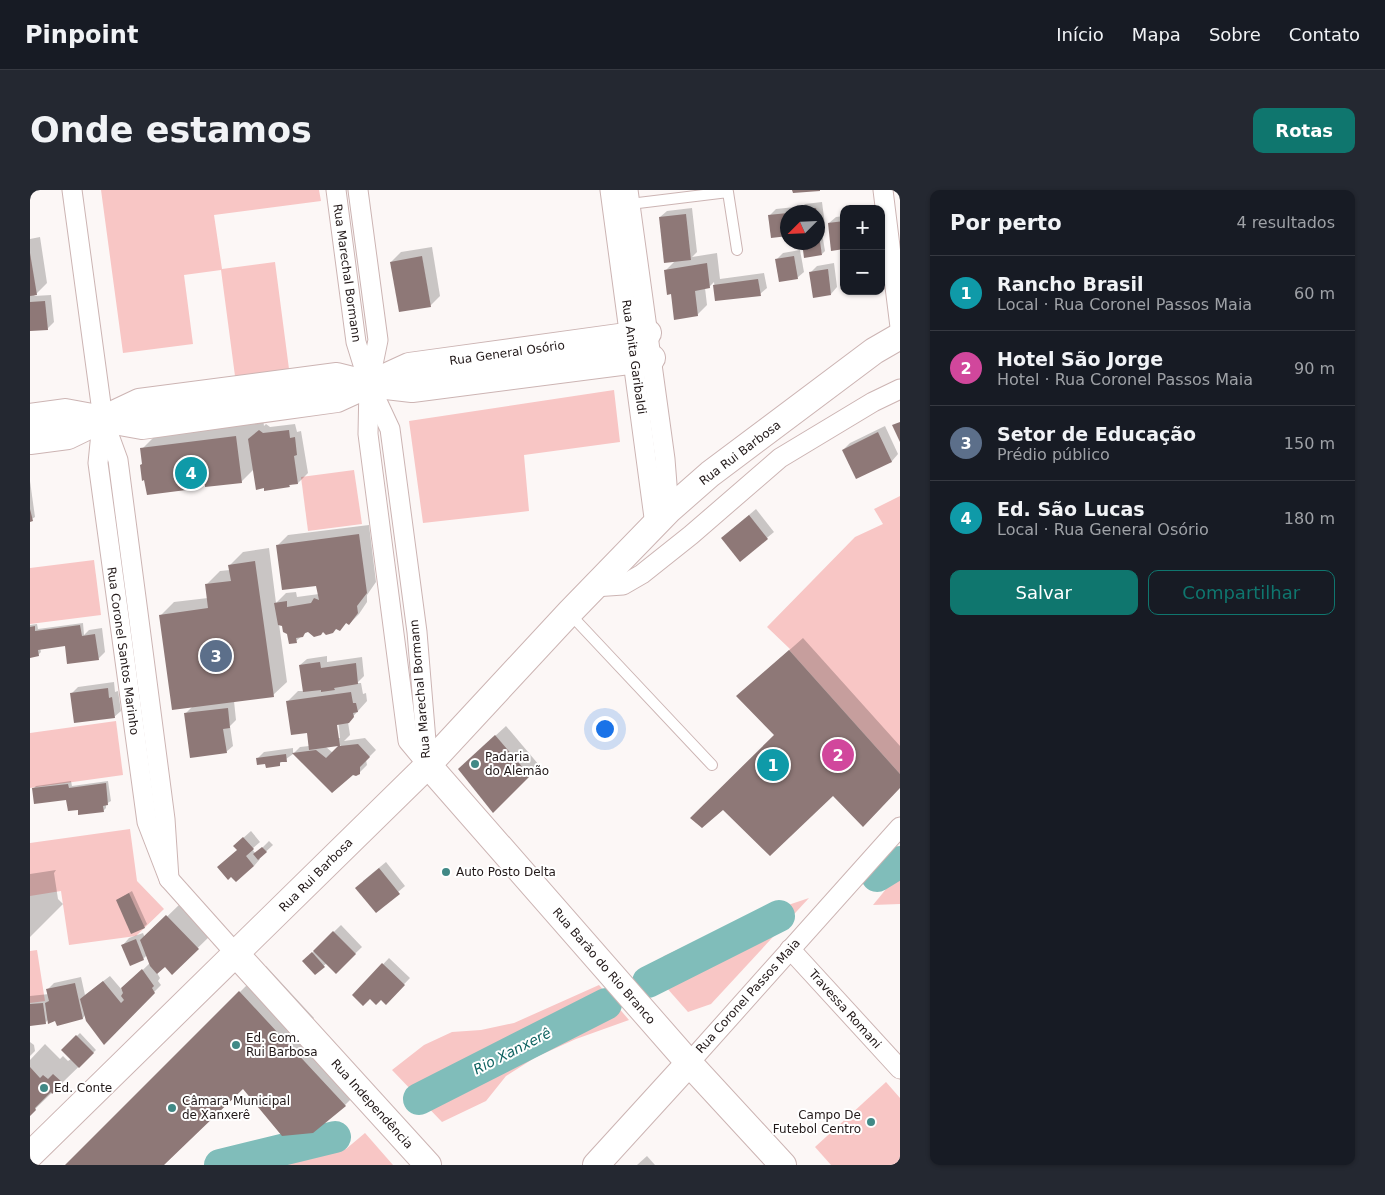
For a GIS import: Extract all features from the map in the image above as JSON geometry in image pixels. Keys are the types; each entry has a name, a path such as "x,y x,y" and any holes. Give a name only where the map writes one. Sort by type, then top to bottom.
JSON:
{"street":[{"name":"Rua Coronel Santos Marinho","path":"72,190 103,419 118,460 165,819 169,879"},
{"name":"Rua Marechal Bormann","path":"336,190 356,342 369,384 390,429 406,561 417,632 428,765"},
{"name":"Rua Marechal Bormann","path":"358,190 378,340 369,384 368,434 408,740 428,765"},
{"name":"Rua Anita Garibaldi","path":"620,198 662,518"},
{"path":"890,201 900,327"},
{"path":"346,265 368,263"},
{"name":"Rua Rui Barbosa","path":"30,1155 428,765 569,613 662,518 710,474 874,351 900,336"},
{"name":"Rua General Osório","path":"369,384 412,389 473,369 641,347"},
{"path":"30,417 65,412 142,426 194,406 266,397 337,399 369,384"},
{"path":"594,587 623,585 642,574 780,458 873,402 900,389"},
{"name":"Rua Coronel Santos Marinho","path":"103,419 98,463 147,822 169,879 236,954"},
{"path":"30,441 68,436 103,419"},
{"path":"376,497 398,495"},
{"path":"385,564 406,561"},
{"path":"113,572 132,569"},
{"path":"394,634 417,632"},
{"path":"131,708 150,705"},
{"name":"Rua Barão do Rio Branco","path":"428,765 689,1063 783,1165"},
{"name":"Rua Coronel Passos Maia","path":"596,1165 900,827"},
{"name":"Travessa Romani","path":"790,949 900,1070"},
{"name":"Rua Independência","path":"236,954 428,1165"}],"lane":[{"path":"620,198 728,192 737,250"},
{"path":"569,613 712,765"}],"shaded area":[{"path":"101,190 319,190 321,201 214,215 222,269 275,262 289,369 235,376 221,270 184,275 193,344 123,353"},
{"path":"614,390 620,442 524,455 529,511 423,523 409,421"},
{"path":"354,470 362,524 308,531 301,477"},
{"path":"900,496 900,774 790,649 767,627 855,537 883,524 874,509"},
{"path":"94,560 101,615 30,624 30,568"},
{"path":"116,721 123,775 30,788 30,733"},
{"path":"130,829 137,881 164,909 136,936 69,945 61,891 30,896 30,843"},
{"path":"900,872 900,904 873,905"},
{"path":"809,898 711,1004 688,1012 651,970 664,956 740,921"},
{"path":"37,950 45,1001 30,1003 30,951"},
{"path":"599,985 629,1020 576,1039 536,1057 506,1076 486,1101 442,1122 392,1070 424,1045 452,1032 481,1030 514,1023"},
{"name":"Campo De Futebol Centro","path":"886,1082 900,1098 900,1165 831,1165 815,1147"},
{"path":"365,1133 393,1165 254,1165 299,1153 346,1149"}],"building":[{"path":"792,190 820,190 820,191 793,193"},
{"path":"686,214 691,260 664,263 659,217"},
{"path":"780,214 780,237 771,238 768,215"},
{"path":"840,222 840,250 831,251 828,223"},
{"path":"803,250 821,250 822,255 804,258"},
{"path":"30,253 37,295 30,296"},
{"path":"422,256 431,307 399,312 390,262"},
{"path":"794,256 798,279 779,282 775,259"},
{"path":"707,263 710,288 695,291 698,316 674,320 671,294 667,295 664,270"},
{"path":"828,269 831,295 813,298 809,272"},
{"path":"758,279 761,296 715,301 713,285"},
{"path":"45,301 48,330 30,331 30,302"},
{"path":"900,422 900,442 892,425"},
{"path":"259,430 263,433 289,430 290,438 295,437 297,455 294,456 298,484 264,491 264,488 256,490 248,439"},
{"path":"878,432 892,462 856,479 842,450"},
{"path":"236,436 242,483 205,487 205,485 194,486 194,489 147,495 144,480 142,481 140,448"},
{"path":"30,509 33,521 30,522"},
{"path":"749,515 768,539 740,562 721,538"},
{"path":"359,534 367,593 357,606 358,613 349,625 346,623 340,631 336,629 333,633 326,635 323,632 321,635 314,637 308,632 303,637 296,638 297,643 289,644 287,634 283,632 282,626 278,625 274,603 287,601 287,607 311,603 314,598 319,600 316,586 282,590 276,545"},
{"path":"255,561 274,697 172,710 159,615 208,608 205,584 231,581 228,565"},
{"path":"80,625 82,636 95,634 99,660 67,664 65,646 38,650 39,656 30,658 30,627 35,626 35,631"},
{"path":"789,650 900,774 900,788 863,827 833,796 770,856 723,810 702,828 690,818 774,735 736,696"},
{"path":"320,662 321,668 356,663 358,684 334,688 335,690 303,692 299,665"},
{"path":"108,688 109,698 112,697 115,718 74,723 70,693"},
{"path":"351,692 353,703 356,703 358,712 353,713 354,717 349,723 337,725 340,746 358,744 370,757 360,767 360,774 353,775 332,793 292,753 316,750 326,758 338,746 309,750 307,733 291,735 286,701"},
{"path":"228,708 230,728 223,729 227,753 190,758 184,713"},
{"path":"495,735 530,776 493,813 458,769"},
{"path":"286,754 287,762 280,762 280,766 266,768 265,764 257,765 256,758"},
{"path":"106,783 108,805 103,806 104,812 78,815 78,810 68,811 66,800 34,804 32,788 68,784 69,788"},
{"path":"243,837 254,849 246,856 254,866 236,882 231,877 228,880 217,867 237,850 233,846"},
{"path":"262,847 267,852 258,860 253,854"},
{"path":"379,868 400,894 376,913 355,888"},
{"path":"129,893 145,928 131,934 116,900"},
{"path":"166,915 199,949 172,975 165,967 157,974 150,966 140,940"},
{"path":"333,931 356,954 336,974 313,951"},
{"path":"136,939 144,960 130,966 121,945"},
{"path":"312,952 325,967 315,975 302,961"},
{"path":"382,963 405,985 386,1005 381,1000 376,1005 370,999 363,1006 352,995"},
{"path":"142,969 154,986 152,988 155,993 104,1045 86,1021 80,999 103,981 121,1003 124,1000 121,996 123,993 121,988"},
{"path":"75,983 83,1019 57,1026 55,1021 48,1024 45,1003 49,1001 46,989"},
{"path":"239,991 346,1106 313,1133 282,1136 243,1089 164,1165 65,1165"},
{"path":"43,1003 46,1024 30,1026 30,1004"},
{"path":"76,1035 94,1053 79,1068 61,1050"},
{"name":"Ed. Conte","path":"30,1067 40,1078 43,1075 48,1079 53,1074 63,1083 35,1108 36,1110 30,1116"}],"waterway":[{"name":"Rio Xanxerê","path":"877,876 900,862"},
{"name":"Rio Xanxerê","path":"648,982 779,916"},
{"name":"Rio Xanxerê","path":"419,1099 606,1004"},
{"name":"Rio Xanxerê","path":"220,1165 335,1137"}],"place":[{"name":"Ed. São Lucas","path":"191,473"},
{"name":"Setor de Educação","path":"216,656"},
{"name":"Hotel São Jorge","path":"838,755"},
{"name":"Padaria do Alemão","path":"475,764"},
{"name":"Rancho Brasil","path":"773,765"},
{"name":"Auto Posto Delta","path":"446,872"},
{"name":"Ed. Com. Rui Barbosa","path":"236,1045"},
{"name":"Ed. Conte","path":"44,1088"},
{"name":"Câmara Municipal de Xanxerê","path":"172,1108"},
{"name":"Campo De Futebol Centro","path":"871,1122"}]}
